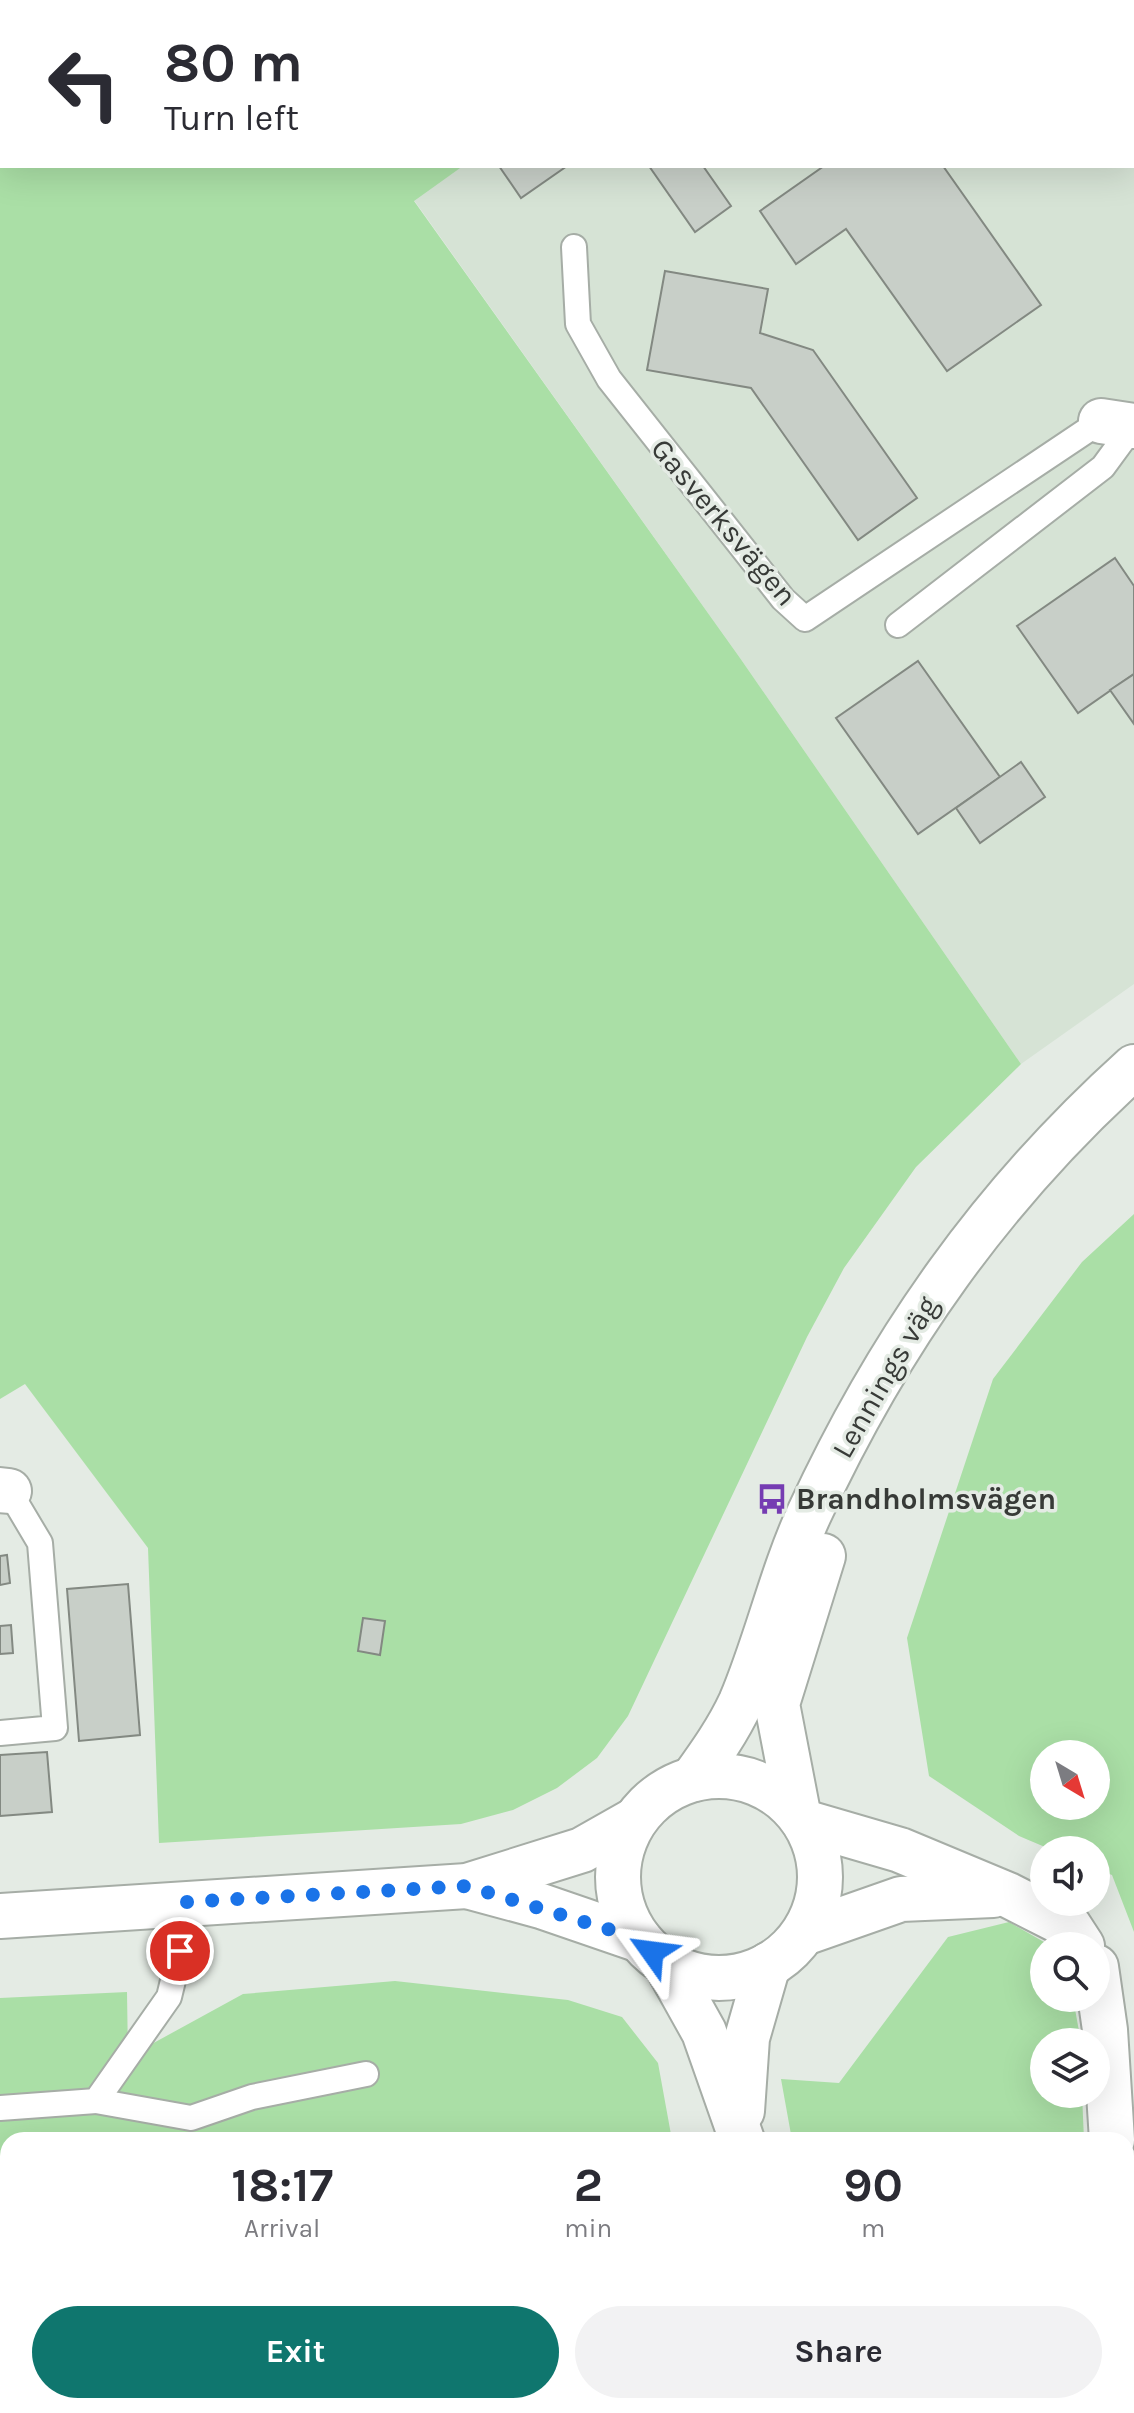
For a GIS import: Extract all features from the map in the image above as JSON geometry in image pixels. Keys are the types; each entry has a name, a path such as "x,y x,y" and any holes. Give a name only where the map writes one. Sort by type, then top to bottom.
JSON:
{"main road":[{"name":"Lennings väg","path":"693,1779 722,1739 741,1702 808,1516 886,1363 946,1272 1014,1186 1092,1105 1134,1067"},
{"name":"Lennings väg","path":"652,1951 689,1973 716,1978 743,1975 768,1965 804,1933 816,1906 820,1877 816,1849 801,1818 777,1704 833,1525 908,1371 965,1286 1032,1201 1134,1099"},
{"name":"Lennings väg","path":"740,2132 704,2032 623,1906 618,1868 635,1820 651,1802 671,1788 693,1779 722,1776 751,1781 777,1793 801,1818"},
{"path":"801,1818 900,1850 1008,1895 1069,1926 1073,1932"},
{"path":"0,1916 467,1886 582,1850 635,1820"},
{"path":"467,1886 541,1906 652,1951"},
{"path":"804,1933 901,1899 1008,1895"},
{"name":"Lennings väg","path":"742,2132 747,2038 768,1965"},
{"path":"1102,2012 1111,2132"}],"lane":[{"name":"Gasverksvägen","path":"574,247 578,324 609,379 783,599 805,619 1123,424"},
{"path":"898,625 1103,467 1123,424"},
{"path":"0,1733 55,1728 40,1543 5,1491"},
{"path":"96,2101 169,1997 186,1927 186,1902"},
{"path":"0,2108 96,2101 191,2118 252,2097 366,2074"}],"shaded area":[{"path":"460,168 1134,168 1134,984 1021,1064 740,658 414,200"}],"green space":[{"path":"0,168 460,168 414,201 740,658 1021,1064 916,1167 844,1268 807,1337 628,1716 597,1758 557,1788 513,1810 461,1824 159,1843 148,1548 25,1384 0,1399"},
{"path":"1134,1214 1134,1932 1110,1874 1110,1836 1030,1836 1030,1841 929,1776 907,1638 993,1379 1082,1262"},
{"path":"1009,1922 1030,1934 1030,2012 1076,2012 1078,2028 1030,2028 1030,2108 1083,2108 1084,2132 791,2132 781,2079 839,2083 948,1937"},
{"path":"395,1981 568,2000 622,2017 658,2063 671,2132 0,2132 0,1998 127,1992 128,2057 243,1994"}],"building":[{"path":"500,168 564,168 521,198"},
{"path":"650,168 704,168 731,206 695,232"},
{"path":"821,168 944,168 1041,305 947,371 846,229 796,264 760,211"},
{"path":"665,271 768,289 760,333 813,350 917,498 858,540 751,388 647,370"},
{"path":"1115,558 1134,586 1134,674 1078,713 1017,626"},
{"path":"918,661 1000,777 918,834 836,718"},
{"path":"1134,674 1134,724 1110,690"},
{"path":"1021,762 1045,797 980,843 956,808"},
{"path":"7,1555 10,1583 0,1585 0,1556"},
{"path":"128,1584 140,1735 79,1741 67,1589"},
{"path":"363,1618 385,1621 380,1655 358,1651"},
{"path":"11,1625 13,1653 0,1654 0,1626"},
{"path":"47,1752 52,1812 0,1816 0,1755"}],"place":[{"name":"Brandholmsvägen","path":"772,1499"}],"route":[{"path":"180,1951 186,1927 186,1902 467,1886 587,1921 640,1940 652,1952"}]}
